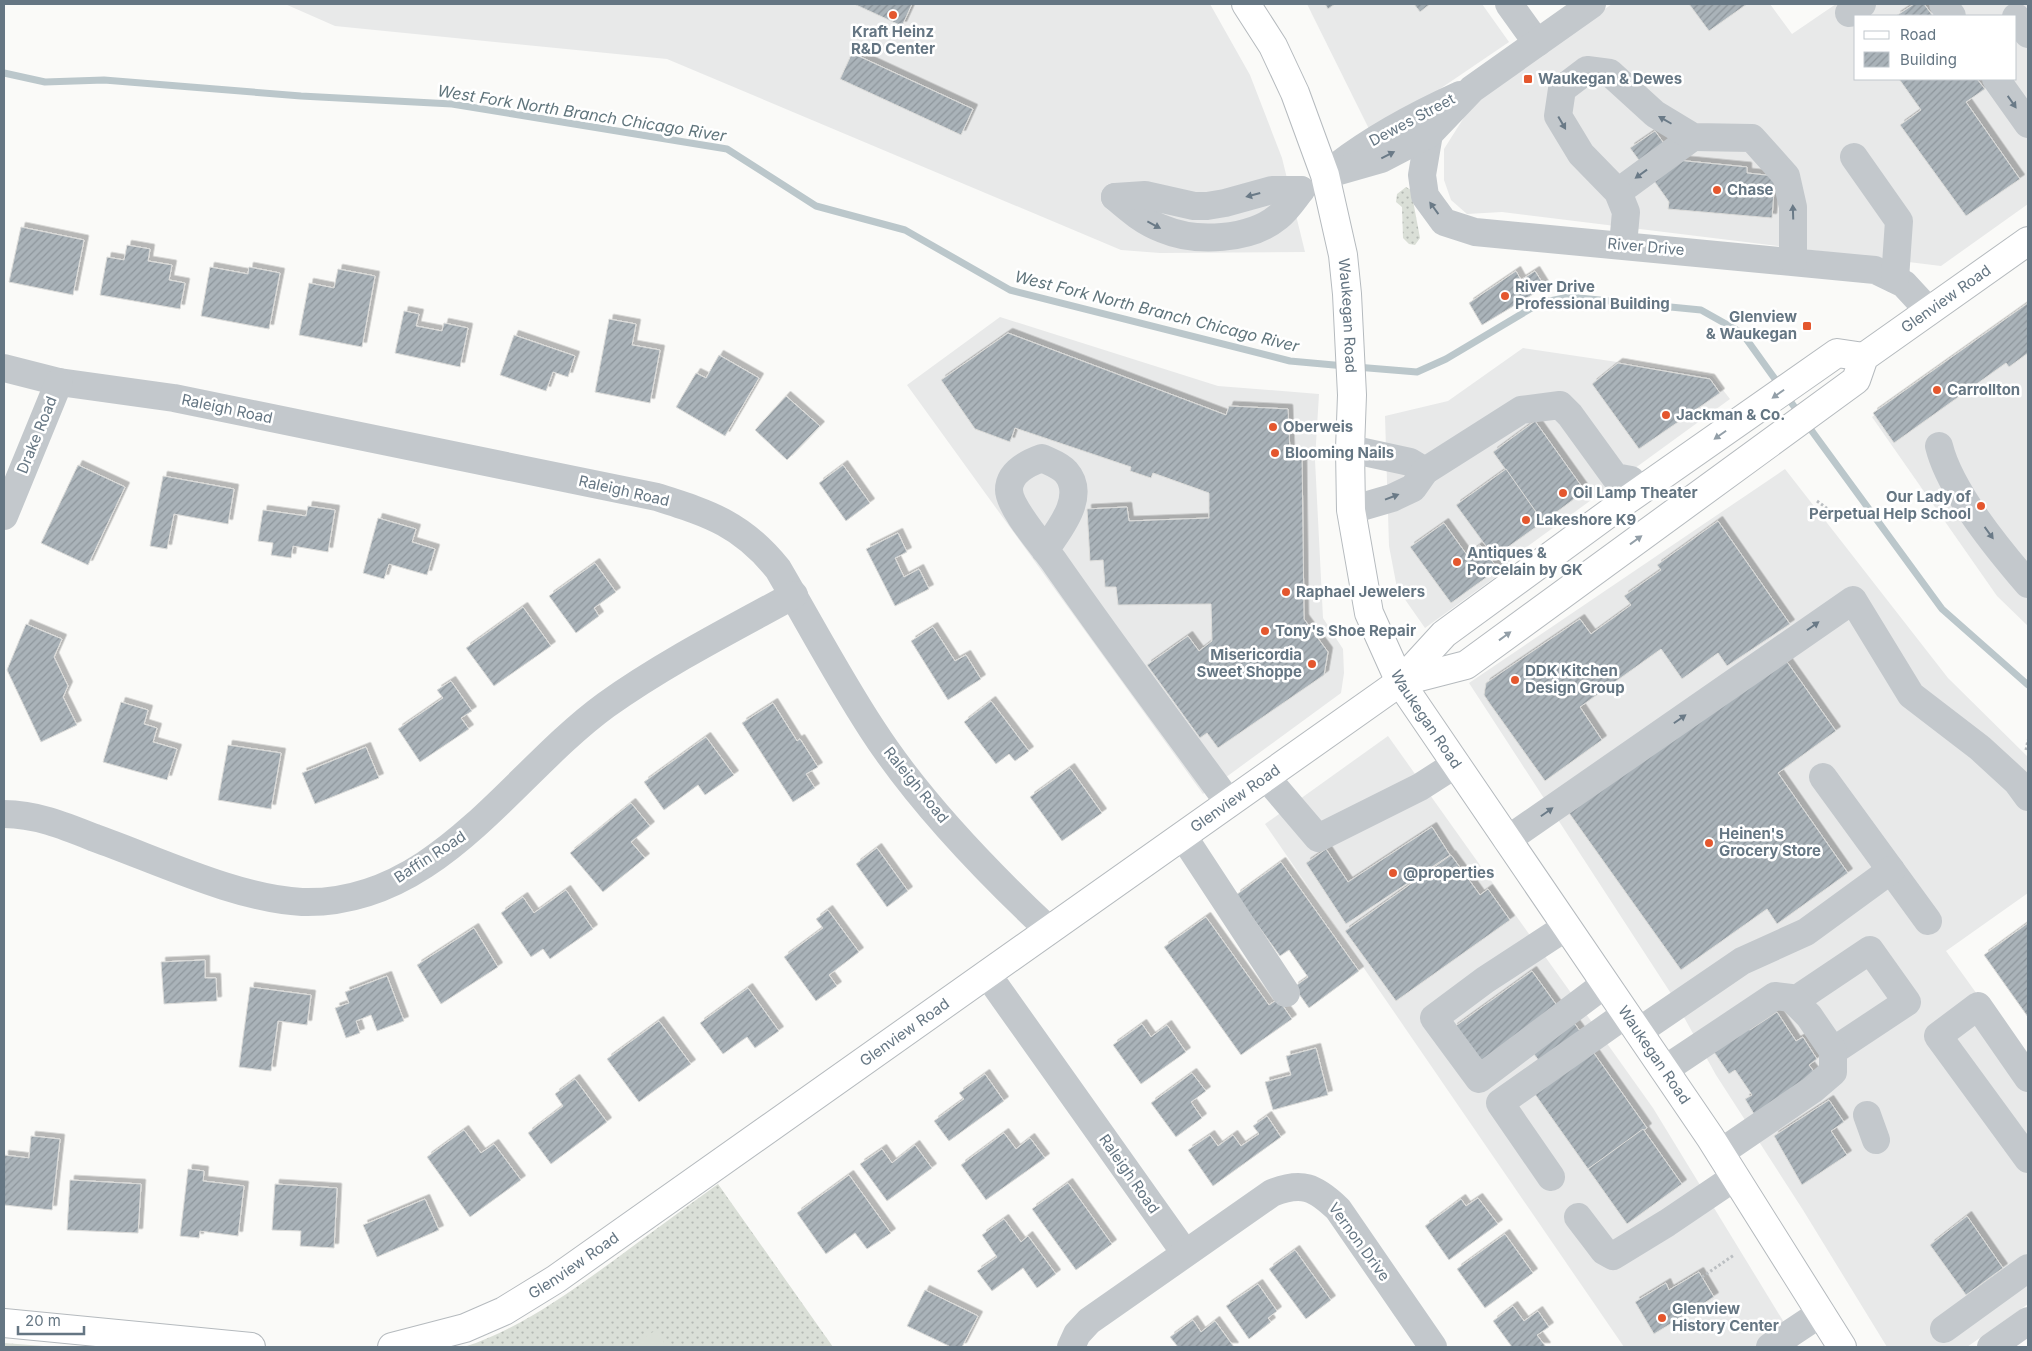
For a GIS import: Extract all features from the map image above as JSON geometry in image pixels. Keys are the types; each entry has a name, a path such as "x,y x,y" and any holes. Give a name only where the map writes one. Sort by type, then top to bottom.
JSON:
{"main road":[{"name":"Waukegan Road","path":"1246,4 1273,46 1295,93 1325,175 1343,255 1351,346 1351,510 1369,613 1400,682 1736,1177 1842,1347"},
{"name":"Glenview Road","path":"1400,682 1466,664 1856,380 1864,357 2028,242"},
{"name":"Glenview Road","path":"392,1347 465,1328 504,1311 556,1279 1400,682 1444,634 1630,498 1837,354 1864,357"},
{"path":"4,1324 251,1347"}],"street":[{"path":"1509,4 1537,43"},
{"name":"Dewes Street","path":"1325,175 1382,134 1414,116 1472,89 1592,4"},
{"path":"1943,4 1951,15"},
{"path":"2006,4 2014,15"},
{"path":"2017,18 2028,34"},
{"path":"1623,245 1626,212 1618,192 1581,154 1558,116 1562,89 1587,70 1610,73 1655,114 1693,137 1752,138 1786,176 1793,207 1793,261"},
{"path":"1997,80 2028,124"},
{"name":"Dewes Street","path":"1325,175 1380,159 1429,134 1472,89"},
{"name":"River Drive","path":"1429,134 1422,175 1425,196 1444,222 1475,232 1875,270 1904,284 1929,311"},
{"path":"1618,192 1693,137"},
{"path":"1854,157 1899,221 1895,280"},
{"path":"1272,190 1301,190 1278,217 1258,228 1233,235 1191,235 1164,230 1136,215 1115,197 1145,195 1194,206 1225,204 1272,190"},
{"path":"1191,235 1194,206"},
{"name":"Raleigh Road","path":"4,368 59,382 174,398 657,497 695,509 744,533 761,548 778,569 872,730 910,780 1000,884 1049,930"},
{"name":"Drake Road","path":"4,516 59,382"},
{"path":"1351,510 1392,498 1413,488 1424,470 1521,410 1560,405 1570,415 1615,477 1613,492 1630,498"},
{"path":"1939,446 1942,456 1964,499 2028,584"},
{"path":"1350,449 1410,462 1424,470"},
{"path":"1045,550 1229,803"},
{"name":"Baffin Road","path":"4,814 43,818 226,886 262,897 301,902 328,901 355,896 384,886 420,867 453,844 487,817 563,740 605,706 653,673 794,595"},
{"path":"1507,840 1853,600 1911,695 1980,748 2017,782 2028,796"},
{"path":"1266,776 1318,838 1420,787 1456,764"},
{"path":"1823,777 1928,921"},
{"path":"1182,836 1286,993"},
{"path":"1551,1177 1500,1103 1632,1023 1742,961 1806,932 1891,870"},
{"path":"1566,927 1485,980 1434,1018 1478,1079 1605,984"},
{"path":"1794,1001 1870,950 1907,1002 1833,1051"},
{"name":"Raleigh Road","path":"987,974 1184,1253"},
{"path":"1664,1070 1775,996 1791,998 1809,1016 1833,1051 1833,1072 1812,1090 1720,1153"},
{"path":"2028,1078 1978,1006 1938,1036 2028,1159"},
{"path":"1867,1115 1876,1140"},
{"path":"1578,1217 1604,1250 1613,1256 1668,1223 1736,1177"},
{"name":"Vernon Drive","path":"1184,1253 1272,1193 1298,1186 1310,1188 1322,1194 1338,1209 1433,1347"},
{"path":"1071,1347 1077,1334 1089,1321 1184,1253"},
{"path":"1944,1329 2028,1268"},
{"path":"1770,1347 1821,1313"},
{"path":"1991,1347 2028,1321"}],"path":[{"path":"1817,501 1828,509"},
{"path":"2026,750 2028,740"},
{"path":"1702,1277 1734,1254"}],"shaded area":[{"name":"Kraft Heinz R&D Center","path":"285,4 1210,4 1250,75 1282,158 1305,252 1160,253 1121,250 667,59 335,26"},
{"path":"1307,4 1482,4 1509,42 1372,135"},
{"path":"1612,4 1770,4 1792,34 1836,4 2028,4 2028,204 1941,266 1502,212 1467,214 1451,200 1444,180 1444,149 1475,100"},
{"path":"1406,187 1411,190 1420,238 1415,245 1409,244 1403,238 1402,207 1396,202 1397,194"},
{"name":"Our Lady of Perpetual Help School","path":"2028,307 2028,626 1997,596 1872,417"},
{"path":"1000,317 1218,386 1319,394 1315,460 1323,618 1343,649 1344,673 1341,693 1203,794 907,385"},
{"path":"1523,348 1712,376 1730,399 1517,554 1504,571 1425,628 1397,588 1389,546 1385,416 1448,401"},
{"path":"1785,469 1948,678 2028,757 2028,893 1946,951 2028,1065 2028,1304 1967,1347 1887,1347 1803,1210 1716,1075 1670,992 1469,683"},
{"path":"1388,736 1653,1108 1799,1347 1624,1347 1265,824"},
{"path":"718,1184 833,1347 464,1347 504,1331 542,1310"},
{"path":"656,1330 667,1347 630,1347"},
{"path":"4,1343 57,1347 4,1347"}],"building":[{"name":"Kraft Heinz R&D Center","path":"854,4 912,4 902,26"},
{"path":"1325,4 1335,4 1328,9"},
{"path":"1414,4 1430,4 1420,12"},
{"path":"1689,4 1747,4 1709,31"},
{"path":"1914,4 1924,4 1932,15 1898,15"},
{"path":"852,53 973,109 961,135 840,79"},
{"path":"1900,80 1978,80 1985,89 1966,102 2020,179 1966,216 1900,125 1921,110"},
{"path":"1655,131 1676,160 1652,178 1630,148"},
{"name":"Chase","path":"1676,160 1747,167 1747,173 1775,176 1772,218 1668,209 1669,202 1652,178"},
{"path":"21,227 84,240 73,295 9,282"},
{"path":"127,245 150,249 148,261 172,265 169,280 185,283 180,309 100,295 107,257 124,260"},
{"path":"210,267 248,274 249,267 280,273 269,329 201,316"},
{"path":"338,269 375,276 362,347 299,335 309,283 334,288"},
{"name":"River Drive Professional Building","path":"1516,271 1521,280 1535,271 1545,287 1482,325 1469,303"},
{"name":"Carrollton","path":"2028,303 2028,353 2009,367 2006,363 1894,443 1873,413"},
{"path":"404,311 419,314 416,326 442,331 444,323 468,328 460,367 395,353"},
{"path":"609,319 636,324 632,345 660,350 650,403 595,392"},
{"path":"1008,333 1226,415 1229,406 1288,409 1290,452 1302,453 1304,619 1328,652 1324,675 1218,748 1207,733 1200,738 1147,665 1188,636 1199,651 1212,641 1211,604 1118,605 1116,587 1105,587 1103,560 1090,561 1087,509 1127,507 1129,521 1209,518 1209,493 1153,473 1151,478 1130,471 1131,467 1015,428 1010,442 975,429 941,380"},
{"path":"514,335 575,356 568,377 553,372 546,391 500,375"},
{"path":"719,355 759,378 725,436 676,407 696,373 706,378"},
{"path":"1618,363 1710,379 1720,393 1639,449 1592,384"},
{"path":"786,396 820,426 787,460 755,430"},
{"path":"1535,421 1585,491 1543,522 1493,452"},
{"path":"78,465 125,487 88,565 41,543"},
{"path":"843,465 870,503 846,521 819,483"},
{"path":"1506,469 1543,522 1494,557 1456,505"},
{"path":"163,476 234,489 228,524 174,514 167,549 150,546"},
{"path":"308,506 335,510 328,552 293,546 291,558 271,555 273,543 258,541 263,510 306,516"},
{"path":"378,518 416,529 412,542 435,549 427,575 389,564 384,579 363,573"},
{"path":"1718,521 1790,624 1727,666 1718,653 1682,679 1661,649 1580,707 1602,740 1545,781 1484,695 1486,683 1580,619 1591,634 1631,605 1624,596 1661,570 1657,565"},
{"name":"Antiques & Porcelain by GK","path":"1444,523 1467,555 1480,545 1498,569 1451,603 1410,547"},
{"path":"898,533 907,552 895,558 904,577 919,569 929,589 895,606 866,549"},
{"path":"595,563 616,592 594,608 599,616 576,633 549,596"},
{"path":"523,607 551,646 494,686 466,648"},
{"path":"26,624 62,639 54,657 68,686 63,697 77,725 41,742 7,670"},
{"path":"933,627 955,661 966,655 981,679 948,700 911,641"},
{"name":"Heinen's Grocery Store","path":"1785,659 1836,731 1778,773 1848,873 1777,924 1767,909 1681,970 1569,813"},
{"path":"451,681 472,711 461,718 469,729 420,762 398,729 443,698 437,690"},
{"path":"991,701 1029,751 1015,761 1009,754 996,764 964,722"},
{"path":"121,702 148,710 144,724 157,728 153,742 177,749 167,780 103,762"},
{"path":"773,703 797,741 800,739 818,767 806,774 815,788 793,802 742,723"},
{"path":"706,737 734,775 705,795 698,785 664,810 644,782"},
{"path":"228,745 281,753 271,809 218,800"},
{"path":"366,747 379,778 315,804 302,773"},
{"path":"1070,768 1102,813 1062,841 1030,797"},
{"path":"631,803 650,826 631,842 645,858 603,892 570,853"},
{"name":"@properties","path":"1432,827 1450,855 1346,924 1306,863 1326,849 1348,882"},
{"path":"877,848 908,891 887,907 856,864"},
{"path":"1451,855 1480,895 1488,889 1510,920 1396,1001 1345,931"},
{"path":"1281,862 1359,971 1309,1008 1294,987 1308,977 1289,950 1280,956 1236,895"},
{"path":"566,890 593,929 550,959 543,949 531,957 501,913 523,897 534,913"},
{"path":"828,910 859,952 829,975 837,986 816,1001 784,957 823,928 816,919"},
{"path":"1206,917 1269,1005 1278,999 1292,1019 1241,1055 1164,947"},
{"path":"2028,923 2028,1017 1984,955"},
{"path":"474,928 498,967 441,1004 417,965"},
{"path":"205,960 205,978 216,978 217,1001 164,1004 161,962"},
{"path":"1532,971 1558,1007 1479,1065 1453,1028"},
{"path":"387,976 404,1021 377,1031 371,1015 356,1021 360,1033 346,1038 335,1008 349,1003 345,992"},
{"path":"250,987 311,995 307,1025 278,1021 271,1071 239,1067"},
{"path":"748,988 779,1031 755,1048 747,1037 723,1054 700,1023"},
{"path":"1777,1012 1796,1041 1803,1037 1817,1059 1809,1065 1815,1073 1754,1114 1745,1099 1752,1095 1735,1070 1729,1074 1714,1052 1743,1027 1750,1030"},
{"path":"1569,1016 1580,1031 1539,1061 1528,1046"},
{"path":"659,1021 691,1064 639,1102 607,1059"},
{"path":"1142,1024 1151,1037 1167,1025 1186,1052 1141,1084 1113,1045"},
{"path":"1316,1048 1328,1095 1273,1110 1265,1082 1291,1075 1286,1056"},
{"path":"1591,1049 1647,1128 1588,1169 1532,1090"},
{"path":"1192,1073 1206,1091 1191,1102 1202,1118 1176,1137 1151,1103"},
{"path":"985,1074 1004,1101 949,1141 934,1121 964,1099 959,1093"},
{"path":"575,1079 607,1122 551,1164 528,1133 563,1106 555,1094"},
{"path":"1829,1100 1844,1122 1831,1131 1847,1155 1802,1185 1774,1136"},
{"path":"1267,1116 1281,1137 1213,1186 1188,1150 1210,1135 1218,1146 1233,1135 1241,1146 1259,1134 1253,1126"},
{"path":"1643,1129 1682,1184 1627,1224 1588,1169"},
{"path":"464,1130 481,1153 494,1144 521,1180 470,1217 427,1157"},
{"path":"1004,1133 1016,1149 1030,1138 1045,1158 986,1200 961,1165"},
{"path":"31,1136 60,1139 52,1210 4,1205 4,1155 29,1158"},
{"path":"915,1145 932,1168 887,1201 860,1164 882,1149 892,1163"},
{"path":"188,1169 204,1171 203,1181 244,1186 238,1236 200,1231 199,1238 180,1236"},
{"path":"849,1175 891,1233 867,1249 855,1233 826,1254 797,1213"},
{"path":"70,1180 141,1184 138,1233 67,1230"},
{"path":"1068,1183 1112,1244 1076,1270 1032,1209"},
{"path":"275,1184 337,1188 334,1248 300,1246 301,1231 272,1230"},
{"path":"1478,1198 1498,1224 1449,1260 1425,1226 1461,1199 1466,1206"},
{"path":"425,1199 439,1230 377,1257 363,1225"},
{"path":"1967,1216 2003,1268 1966,1295 1930,1245"},
{"path":"1004,1219 1021,1242 1028,1236 1056,1274 1037,1288 1023,1268 992,1291 977,1271 997,1257 982,1235"},
{"path":"1505,1234 1533,1273 1485,1308 1457,1269"},
{"path":"1295,1250 1331,1300 1306,1319 1269,1269"},
{"name":"Glenview History Center","path":"1699,1272 1714,1297 1654,1334 1635,1302 1666,1283 1669,1290"},
{"path":"1258,1284 1277,1311 1268,1318 1271,1322 1249,1339 1226,1306"},
{"path":"925,1290 978,1316 962,1347 951,1347 907,1326"},
{"path":"1513,1306 1524,1321 1538,1311 1549,1327 1537,1335 1546,1347 1512,1347 1493,1321"},
{"path":"1193,1320 1201,1332 1215,1321 1234,1347 1178,1347 1170,1337"}],"waterway":[{"name":"West Fork North Branch Chicago River","path":"4,73 45,82 104,80 301,96 452,104 727,149 816,206 905,230 1010,290 1290,361 1345,366"},
{"name":"West Fork North Branch Chicago River","path":"1356,367 1417,372 1446,359 1540,303 1569,297 1701,310 1742,333 1780,386"},
{"name":"West Fork North Branch Chicago River","path":"1786,395 1800,415"},
{"name":"West Fork North Branch Chicago River","path":"1806,423 1942,609 2028,685"}],"place":[{"name":"Kraft Heinz R&D Center","path":"893,15"},
{"name":"Waukegan & Dewes","path":"1528,79"},
{"name":"Chase","path":"1717,190"},
{"name":"River Drive Professional Building","path":"1505,296"},
{"name":"Glenview & Waukegan","path":"1807,326"},
{"name":"Carrollton","path":"1937,390"},
{"name":"Jackman & Co.","path":"1666,415"},
{"name":"Oberweis","path":"1273,427"},
{"name":"Blooming Nails","path":"1275,453"},
{"name":"Oil Lamp Theater","path":"1563,493"},
{"name":"Our Lady of Perpetual Help School","path":"1981,506"},
{"name":"Lakeshore K9","path":"1526,520"},
{"name":"Antiques & Porcelain by GK","path":"1457,562"},
{"name":"Raphael Jewelers","path":"1286,592"},
{"name":"Tony's Shoe Repair","path":"1265,631"},
{"name":"Misericordia Sweet Shoppe","path":"1312,664"},
{"name":"DDK Kitchen Design Group","path":"1515,680"},
{"name":"Heinen's Grocery Store","path":"1709,843"},
{"name":"@properties","path":"1393,873"},
{"name":"Glenview History Center","path":"1662,1318"}]}
